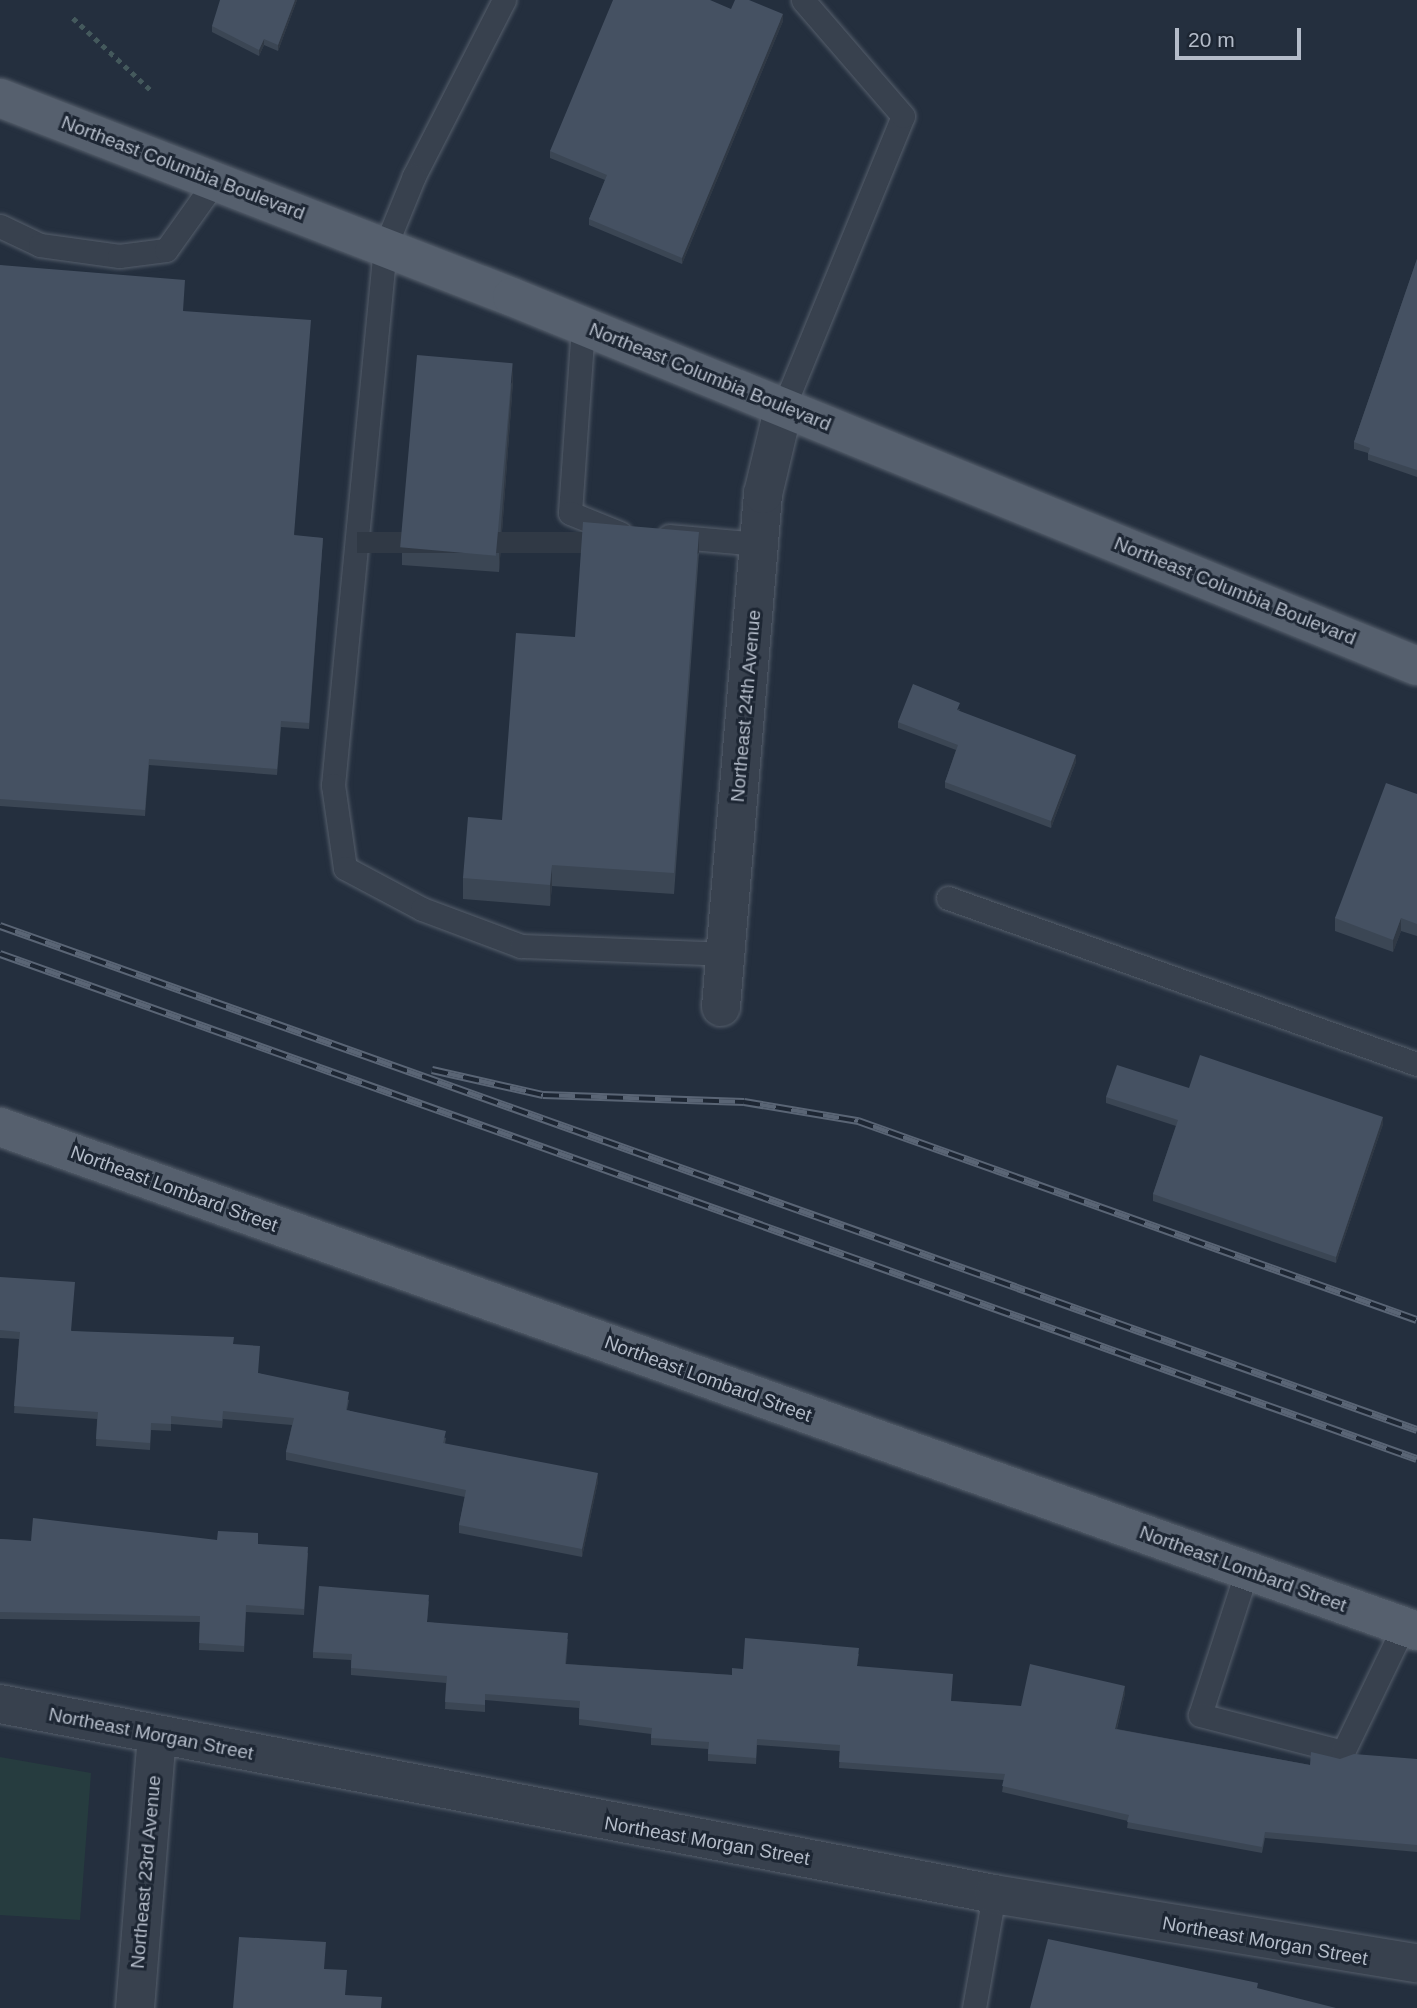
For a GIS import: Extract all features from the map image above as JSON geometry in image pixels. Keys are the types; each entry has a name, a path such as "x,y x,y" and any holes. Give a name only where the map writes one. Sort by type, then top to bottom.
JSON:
{"main road":[{"name":"Northeast Columbia Boulevard","path":"0,98 385,247 1416,661"},
{"name":"Northeast Lombard Street","path":"0,1127 1411,1628"}],"street":[{"name":"Northeast 24th Avenue","path":"721,1007 759,544 784,406"},
{"name":"Northeast Morgan Street","path":"0,1704 994,1894 1417,1963"},
{"name":"Northeast 23rd Avenue","path":"135,2008 157,1735"}],"lane":[{"path":"504,0 414,176 385,247 333,785 345,868 422,909 521,946 725,954"},
{"path":"784,406 903,116 803,0"},
{"path":"0,226 40,245 119,256 166,250 216,180"},
{"path":"583,326 570,513 613,532 759,544"},
{"path":"948,898 1417,1064"},
{"path":"1247,1570 1200,1715 1343,1752 1411,1628"},
{"path":"974,2008 994,1894"}],"path":[{"path":"74,18 153,92"}],"green space":[{"path":"0,1757 91,1773 80,1920 0,1915"}],"building":[{"path":"220,0 295,0 278,45 264,39 259,50 212,26"},
{"path":"613,0 710,0 731,9 735,0 749,0 783,14 682,258 589,219 607,175 550,151"},
{"path":"1417,259 1417,470 1368,454 1370,448 1354,442"},
{"path":"0,265 185,280 183,311 311,320 294,535 323,538 309,723 281,721 277,769 149,759 145,810 0,799"},
{"path":"417,355 513,363 496,556 400,547"},
{"path":"583,522 699,532 674,873 552,865 550,885 463,878 468,817 502,820 516,633 575,637"},
{"path":"913,684 960,703 957,710 1076,755 1051,821 945,782 958,745 898,722"},
{"path":"1386,783 1417,794 1417,924 1401,918 1393,940 1335,918"},
{"path":"1200,1055 1383,1117 1336,1257 1153,1194 1178,1120 1106,1097 1117,1065 1189,1088"},
{"path":"0,1277 75,1282 71,1331 234,1337 233,1344 260,1346 258,1373 349,1392 346,1410 446,1431 443,1443 598,1473 582,1549 459,1525 466,1490 286,1452 294,1418 223,1411 222,1421 171,1416 171,1424 151,1423 150,1443 96,1439 98,1412 14,1406 20,1332 0,1330"},
{"path":"33,1518 217,1540 218,1531 258,1533 258,1544 308,1547 304,1609 246,1605 244,1646 199,1643 200,1616 0,1612 0,1539 31,1541"},
{"path":"319,1586 429,1595 427,1622 568,1633 565,1664 732,1675 732,1668 743,1669 745,1638 859,1648 857,1666 953,1674 951,1701 1021,1706 1030,1664 1125,1686 1115,1729 1310,1765 1311,1752 1340,1759 1354,1754 1417,1759 1417,1845 1265,1832 1262,1847 1127,1822 1129,1815 1002,1786 1005,1774 839,1762 840,1745 757,1739 756,1758 708,1754 709,1742 651,1738 652,1728 579,1719 580,1701 485,1694 485,1705 445,1702 447,1676 351,1668 352,1654 313,1652"},
{"path":"239,1937 326,1942 324,1969 347,1970 345,1995 382,1997 381,2008 233,2008"},
{"path":"1048,1939 1258,1983 1257,1988 1336,2008 1030,2008"}],"railway":[{"path":"0,926 1417,1430"},
{"path":"0,954 1417,1459"},
{"path":"432,1070 543,1095 744,1102 858,1121 1417,1320"}]}
